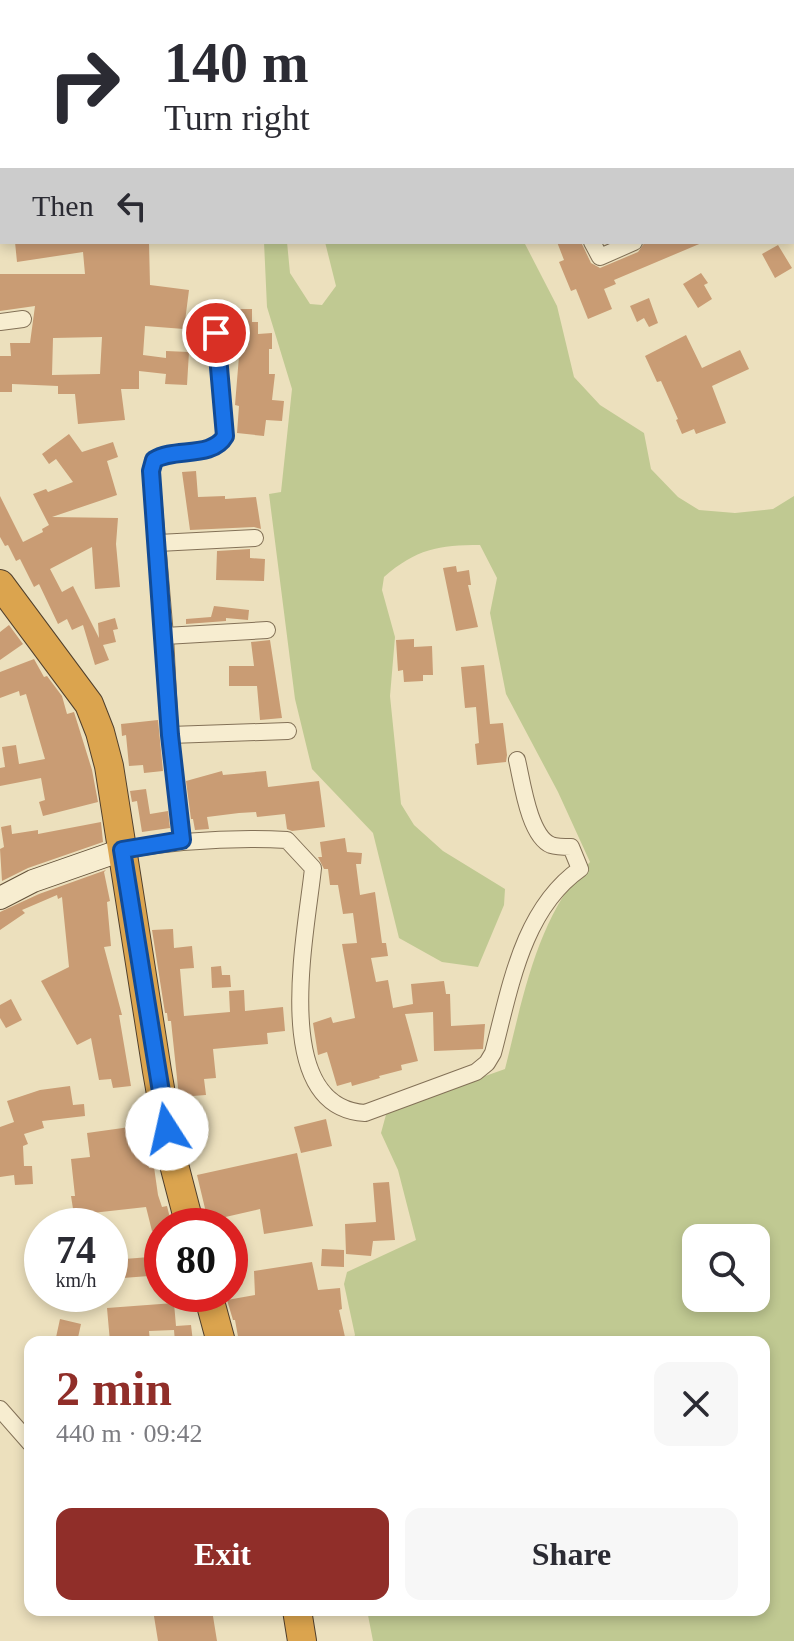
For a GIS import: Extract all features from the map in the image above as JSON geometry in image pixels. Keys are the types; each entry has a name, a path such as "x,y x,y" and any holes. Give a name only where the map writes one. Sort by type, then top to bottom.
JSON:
{"highway":[{"path":"0,584 89,704 100,732 109,766 172,1157 185,1208"},
{"path":"213,1312 219,1336"},
{"path":"298,1616 302,1641"}],"street":[{"path":"593,244 600,257 629,244"},
{"path":"0,322 23,319"},
{"path":"182,840 170,735 151,471 154,460 174,451 215,447 225,436 216,333"},
{"path":"158,543 255,538"},
{"path":"165,636 267,630"},
{"path":"170,735 288,731"},
{"path":"0,898 33,881 122,850 182,840 287,840 313,868 298,997 303,1051 311,1072 328,1099 348,1112 365,1113 476,1072 487,1063 493,1053 519,955 558,887 580,869 571,847 552,845 539,833 532,819 517,760"},
{"path":"0,1409 24,1436"}],"green space":[{"path":"264,244 287,244 290,273 310,304 322,305 336,286 326,244 525,244 557,306 574,377 600,405 644,433 651,469 678,497 699,510 735,513 773,509 794,496 794,1641 373,1641 368,1616 770,1616 770,1336 355,1336 344,1284 347,1272 416,1240 398,1170 381,1133 387,1111 505,1069 534,959 557,907 590,862 558,792 506,694 490,613 497,578 480,545 429,550 407,560 384,577 382,590 395,637 390,696 401,804 414,825 443,851 505,889 504,905 478,967 442,962 399,938 373,833 312,769 295,699 269,494 281,492 292,389 267,307"}],"building":[{"path":"15,244 149,244 150,285 189,290 184,329 145,326 143,355 166,358 166,351 189,352 187,385 165,384 166,374 139,371 139,389 121,389 125,420 78,424 75,394 58,394 58,386 12,384 12,392 0,392 0,356 11,356 10,343 30,343 35,306 0,311 0,274 85,274 83,252 17,262","holes":["102,337 100,374 52,375 53,338"]},
{"path":"558,244 582,244 591,263 600,268 638,252 644,244 699,244 614,280 616,284 604,289 612,309 588,319 576,289 571,291 559,262 564,260"},
{"path":"778,245 792,268 775,278 762,254"},
{"path":"701,273 708,283 704,285 712,299 698,308 683,284"},
{"path":"649,298 658,323 649,327 644,318 637,322 630,306"},
{"path":"236,309 252,309 252,322 258,322 258,334 272,333 269,374 275,374 272,400 284,401 282,421 266,420 264,436 237,433 239,406 235,405 239,356"},
{"path":"686,335 702,368 740,350 749,369 712,386 726,423 696,434 694,429 682,434 661,381 657,382 645,356"},
{"path":"69,434 82,452 113,442 118,457 107,461 117,495 52,517 118,518 116,544 120,587 95,589 92,547 50,569 62,592 73,586 99,638 98,623 115,618 118,629 113,630 116,642 103,645 109,660 95,665 83,625 72,630 67,619 58,624 39,584 34,587 20,559 16,561 0,537 0,496 23,542 43,532 42,529 49,525 33,494 73,482 56,459 49,464 42,454"},
{"path":"196,471 198,497 256,497 261,529 190,530 182,472"},
{"path":"250,549 250,558 265,559 264,581 216,580 217,551"},
{"path":"456,566 457,572 469,570 471,585 468,585 478,627 456,631 443,568"},
{"path":"214,606 249,610 248,620 226,618 226,621 186,624 186,619 211,617"},
{"path":"9,625 23,644 0,660 0,632"},
{"path":"414,639 414,647 432,646 433,675 423,675 423,681 404,682 403,670 398,671 396,640"},
{"path":"270,640 282,718 260,720 257,686 229,686 229,666 254,666 251,642"},
{"path":"34,659 44,677 47,676 62,696 67,714 74,712 92,770 98,802 43,816 39,802 45,800 41,778 0,786 0,768 5,767 2,747 16,745 19,764 45,759 26,694 20,696 19,691 0,698 0,672"},
{"path":"484,665 490,724 503,723 507,755 506,762 477,765 476,707 465,708 461,667"},
{"path":"158,720 163,771 144,773 143,765 129,766 126,735 122,736 121,724"},
{"path":"222,771 223,775 266,771 268,787 319,781 325,827 292,831 287,829 285,814 257,817 256,812 207,817 209,829 195,830 186,781"},
{"path":"146,789 150,814 168,811 170,828 142,832 137,801 132,802 130,791"},
{"path":"101,822 103,842 28,868 2,881 0,849 4,847 1,827 11,825 12,834 38,830 38,834"},
{"path":"345,838 347,852 362,853 361,864 356,864 360,895 375,892 382,943 386,943 388,956 371,958 376,982 388,980 393,1008 413,1004 411,984 444,981 446,994 450,994 451,1026 485,1024 483,1049 434,1051 433,1012 405,1014 418,1061 401,1065 402,1070 380,1078 352,1086 351,1082 337,1086 327,1052 318,1055 313,1023 331,1017 333,1023 355,1018 342,944 357,943 353,913 343,914 338,885 330,885 328,869 324,869 318,857 322,857 320,842"},
{"path":"106,870 111,946 104,947 122,1015 119,1015 131,1086 113,1088 111,1079 99,1080 91,1038 77,1045 41,981 69,967 62,897 58,899 57,895 22,910 25,913 0,930 0,912"},
{"path":"173,929 174,948 192,946 194,968 180,969 184,1016 230,1012 229,991 244,990 245,1011 283,1007 285,1031 267,1033 268,1044 213,1049 216,1078 204,1079 206,1095 179,1097 171,1021 165,1013 152,930"},
{"path":"221,966 222,975 230,975 231,987 212,988 211,967"},
{"path":"11,999 22,1020 6,1028 0,1018 0,1005"},
{"path":"70,1086 73,1105 84,1104 85,1116 42,1121 44,1128 24,1134 28,1144 23,1146 24,1166 32,1166 33,1184 15,1185 14,1175 0,1177 0,1127 14,1122 7,1101 40,1090"},
{"path":"326,1119 332,1146 301,1153 294,1127"},
{"path":"130,1127 130,1133 144,1131 149,1168 154,1167 158,1195 162,1207 168,1208 73,1208 71,1196 75,1196 71,1159 90,1157 87,1133"},
{"path":"297,1153 313,1226 264,1234 260,1209 248,1212 248,1208 205,1208 197,1175"},
{"path":"389,1182 395,1240 373,1241 371,1256 346,1254 345,1224 376,1222 373,1183"},
{"path":"322,1249 344,1250 344,1267 321,1266"},
{"path":"144,1257 144,1276 128,1278 128,1259"},
{"path":"312,1262 318,1290 340,1288 342,1309 339,1310 345,1336 238,1336 231,1312 248,1312 248,1296 255,1295 254,1271"},
{"path":"144,1305 144,1312 175,1312 176,1326 191,1325 192,1336 174,1336 174,1330 149,1331 149,1336 109,1336 107,1312 128,1312 128,1306"},
{"path":"60,1319 81,1324 78,1336 56,1336"},
{"path":"154,1616 213,1616 217,1641 158,1641"}],"route":[{"path":"167,1129 122,850 182,840 170,735 151,471 154,460 163,454 215,447 225,436 216,333"}]}
